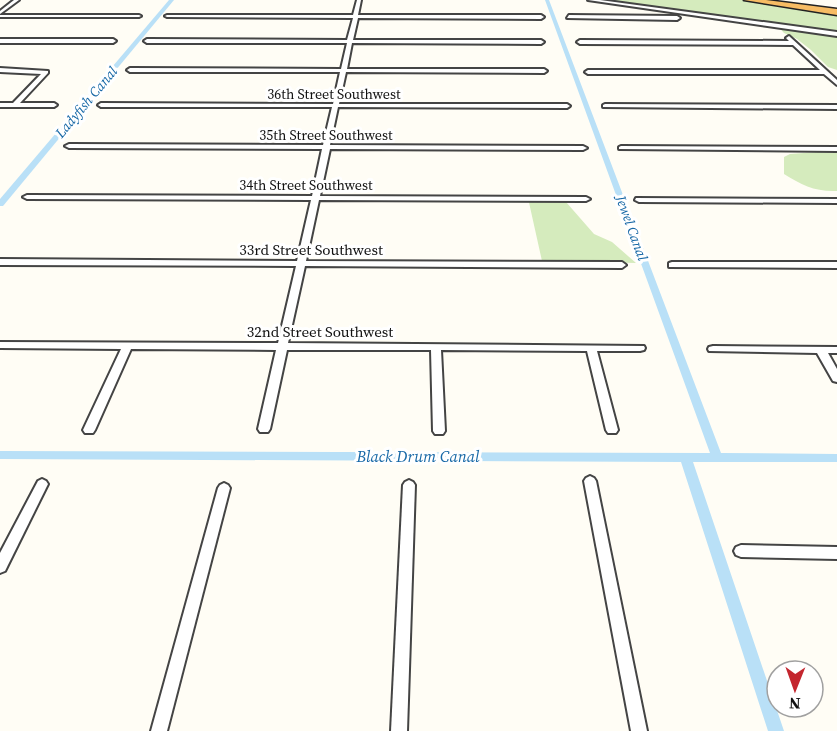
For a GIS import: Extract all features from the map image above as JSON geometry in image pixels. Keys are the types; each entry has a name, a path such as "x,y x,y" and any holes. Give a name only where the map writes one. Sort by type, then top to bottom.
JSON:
{"highway":[{"path":"748,0 837,9"},
{"path":"760,0 784,1"},
{"path":"780,0 837,9"}],"street":[{"path":"0,14 17,0"},
{"path":"264,429 359,0"},
{"path":"590,0 837,34"},
{"path":"0,14 139,16"},
{"path":"167,16 541,17"},
{"path":"569,17 713,17"},
{"path":"776,26 837,83"},
{"path":"0,41 113,41"},
{"path":"147,41 541,42"},
{"path":"580,42 794,43"},
{"path":"0,70 37,70 46,74 15,105"},
{"path":"130,70 544,71"},
{"path":"588,72 826,72"},
{"path":"0,105 54,105"},
{"name":"36th Street Southwest","path":"101,105 567,106"},
{"path":"605,106 837,107"},
{"name":"35th Street Southwest","path":"69,146 583,148"},
{"path":"621,148 837,149"},
{"name":"34th Street Southwest","path":"27,197 586,199"},
{"path":"639,200 837,201"},
{"name":"33rd Street Southwest","path":"0,262 622,265"},
{"path":"672,264 837,265"},
{"name":"32nd Street Southwest","path":"0,345 640,348"},
{"path":"89,430 127,346"},
{"path":"436,348 439,430"},
{"path":"591,348 612,430"},
{"path":"713,349 837,350"},
{"path":"819,350 837,378"},
{"path":"590,481 639,731"},
{"path":"0,567 42,484"},
{"path":"399,731 409,485"},
{"path":"159,731 224,488"},
{"path":"741,551 837,553"}],"green space":[{"path":"592,0 742,0 837,12 837,70 828,67 811,50 797,39 784,33 777,25"},
{"path":"837,153 837,191 809,187 784,174 784,157 790,154"},
{"path":"528,198 566,202 594,234 612,242 636,263 542,261"}],"waterway":[{"name":"Ladyfish Canal","path":"0,204 172,0"},
{"name":"Jewel Canal","path":"547,0 717,457"},
{"name":"Black Drum Canal","path":"0,455 685,457"},
{"name":"Black Drum Canal","path":"685,457 837,458"},
{"name":"Jewel Canal","path":"685,457 776,731"}]}
